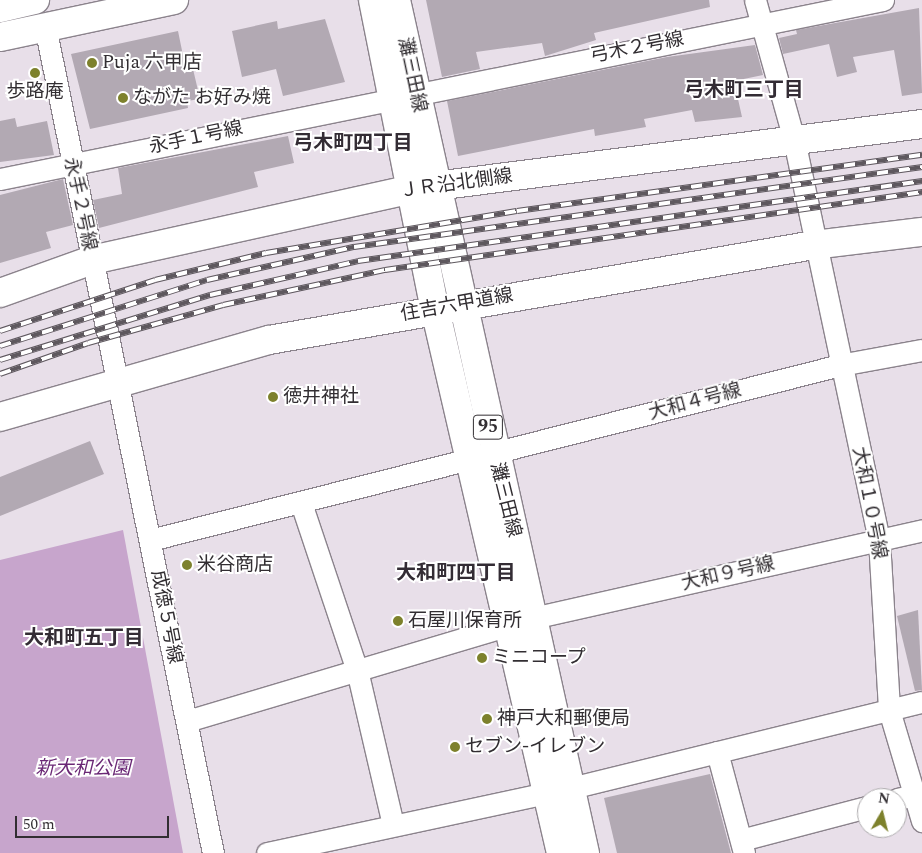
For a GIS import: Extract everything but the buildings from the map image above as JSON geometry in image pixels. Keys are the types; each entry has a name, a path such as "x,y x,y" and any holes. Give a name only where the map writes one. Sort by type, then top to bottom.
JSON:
{"street":[{"path":"0,8 35,0"},
{"path":"0,37 44,26 174,0"},
{"name":"灘三田線","path":"373,0 404,95 424,187 463,304 482,458"},
{"name":"灘三田線","path":"396,0 404,95"},
{"name":"大和１０号線","path":"755,0 794,140 814,245 879,540 889,710 904,788"},
{"name":"弓木２号線","path":"404,95 883,0"},
{"name":"永手２号線","path":"44,26 115,381"},
{"name":"永手１号線","path":"0,179 404,95"},
{"name":"ＪＲ沿北側線","path":"0,293 92,260 424,187 922,124"},
{"name":"灘三田線","path":"424,187 435,309 482,458 559,790 585,853"},
{"name":"住吉六甲道線","path":"0,417 115,381 269,340 463,304 814,245 922,232"},
{"name":"大和４号線","path":"150,540 482,458 840,365 922,350"},
{"name":"成徳５号線","path":"115,381 150,540 213,853"},
{"path":"300,503 357,670 393,825"},
{"name":"大和９号線","path":"187,721 521,621 922,530"},
{"path":"267,853 559,790 922,702"},
{"path":"717,752 743,846 857,810"},
{"name":"灘三田線","path":"559,790 561,853"},
{"name":"大和１０号線","path":"907,798 922,821"}],"green space":[{"name":"新大和公園","path":"123,530 183,853 0,853 0,560"}],"railway":[{"path":"0,331 155,280 266,253 517,211 922,155"},
{"path":"0,346 207,280 354,247 922,167"},
{"path":"0,360 210,295 358,261 922,181"},
{"path":"0,374 88,343 223,305 385,270 922,192"}],"place":[{"name":"Puja 六甲店","path":"92,63"},
{"name":"歩路庵","path":"35,73"},
{"name":"ながた お好み焼","path":"123,98"},
{"name":"徳井神社","path":"273,397"},
{"name":"米谷商店","path":"187,565"},
{"name":"石屋川保育所","path":"398,621"},
{"name":"ミニコープ","path":"482,658"},
{"name":"神戸大和郵便局","path":"487,719"},
{"name":"セブン-イレブン","path":"455,747"}],"district":[{"name":"弓木町三丁目","path":"744,90"},
{"name":"弓木町四丁目","path":"353,143"},
{"name":"大和町四丁目","path":"456,573"},
{"name":"大和町五丁目","path":"84,638"}]}
